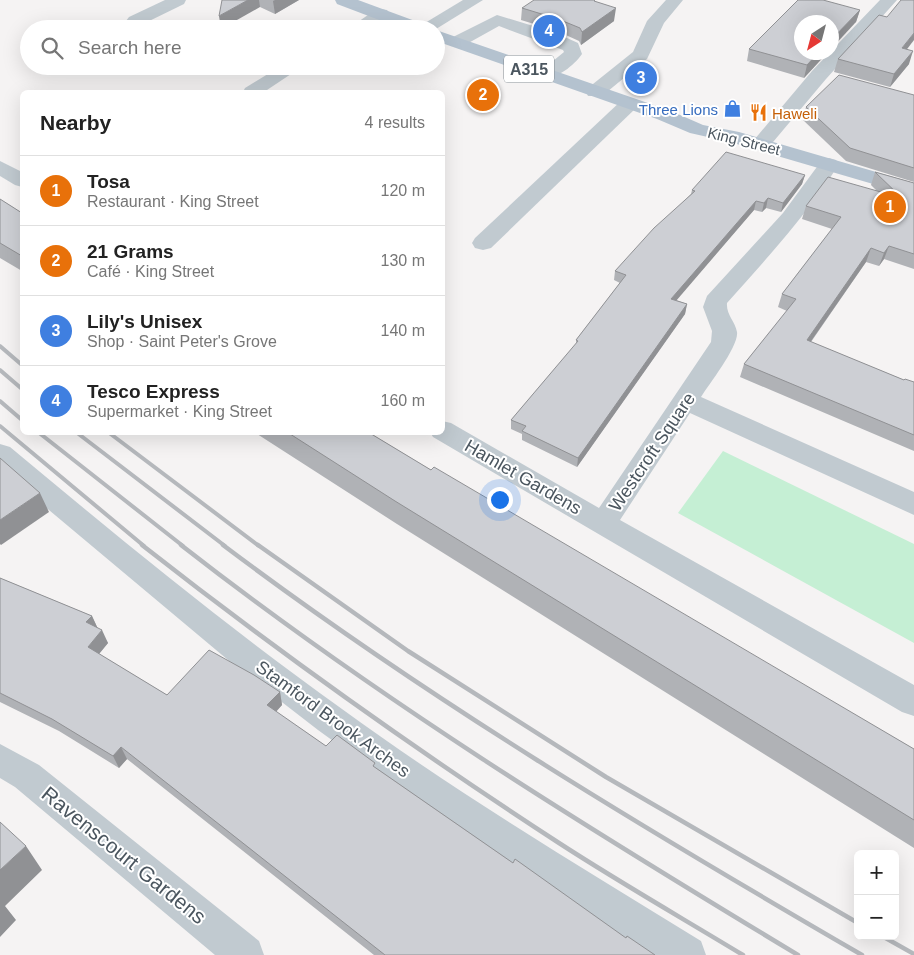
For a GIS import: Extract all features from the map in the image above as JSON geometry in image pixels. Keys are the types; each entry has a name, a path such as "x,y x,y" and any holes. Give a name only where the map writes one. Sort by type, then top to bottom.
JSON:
{"main road":[{"path":"343,0 397,20"},
{"name":"King Street","path":"445,38 545,75 664,115 679,124 761,144 914,190"}],"street":[{"path":"137,20 178,0"},
{"path":"438,20 474,0"},
{"path":"595,92 641,55 656,21 675,0"},
{"path":"761,144 819,75 889,0"},
{"path":"371,20 381,14"},
{"path":"457,42 497,20 550,37 572,47 573,54 545,75"},
{"path":"255,90 279,75"},
{"path":"819,75 841,81"},
{"path":"483,243 629,104"},
{"name":"Westcroft Square","path":"829,164 820,181 756,257 715,301 715,315 724,327 726,335 687,400 603,524 914,702"},
{"path":"0,167 20,180"},
{"path":"687,400 914,504"},
{"name":"Hamlet Gardens","path":"445,432 603,524"},
{"name":"Stamford Brook Arches","path":"0,454 164,592 330,720 463,813 687,955"},
{"name":"Ravenscourt Gardens","path":"0,760 27,776 245,955"}],"green space":[{"path":"723,451 914,544 914,643 678,513"}],"building":[{"path":"222,0 248,0 219,16"},
{"path":"534,0 595,0 616,8 582,32 580,28 558,19 522,8"},
{"path":"798,0 823,0 860,10 839,32 839,15 794,15 794,60 812,60 807,65 749,49"},
{"path":"901,0 914,0 914,33 902,48 913,51 894,74 839,59 879,15 887,17"},
{"path":"839,75 914,95 914,168 850,148 806,107"},
{"path":"726,152 805,175 783,203 768,198 764,203 756,201 671,299 687,304 578,458 522,431 526,426 511,420 578,341 576,340 626,275 615,271 654,228 695,191 692,190"},
{"path":"875,172 914,183 914,254 889,246 884,253 871,248 807,340 904,380 914,382 914,435 744,364 796,299 782,294 841,217 806,206 828,177 902,198"},
{"path":"0,199 20,212 20,255 0,243"},
{"path":"292,435 373,435 431,470 434,467 914,749 914,820 395,501"},
{"path":"0,458 40,493 0,520"},
{"path":"0,578 92,616 86,622 102,630 88,647 167,695 209,650 254,675 280,692 267,705 326,746 337,735 375,763 373,766 513,863 515,859 626,938 627,936 655,955 385,955 121,747 113,756 52,719 0,693"},
{"path":"0,822 26,846 0,870"}],"railway":[{"path":"0,346 20,363"},
{"path":"0,370 20,387"},
{"path":"0,401 20,418"},
{"path":"0,426 144,546"},
{"path":"42,435 183,546"},
{"path":"80,435 225,546"},
{"path":"112,435 259,546"},
{"path":"142,545 296,661 452,772 628,886 743,955"},
{"path":"181,545 255,602 406,708 561,809 798,955"},
{"path":"223,545 378,656 536,760 698,859 862,955"},
{"path":"258,545 408,651 606,777 854,921"},
{"path":"889,940 914,954"}],"place":[{"name":"Tesco Express","path":"549,31"},
{"name":"Lily's Unisex","path":"641,78"},
{"name":"21 Grams","path":"483,95"},
{"name":"Three Lions","path":"732,109"},
{"name":"Haweli","path":"758,113"},
{"name":"Tosa","path":"890,207"}]}
